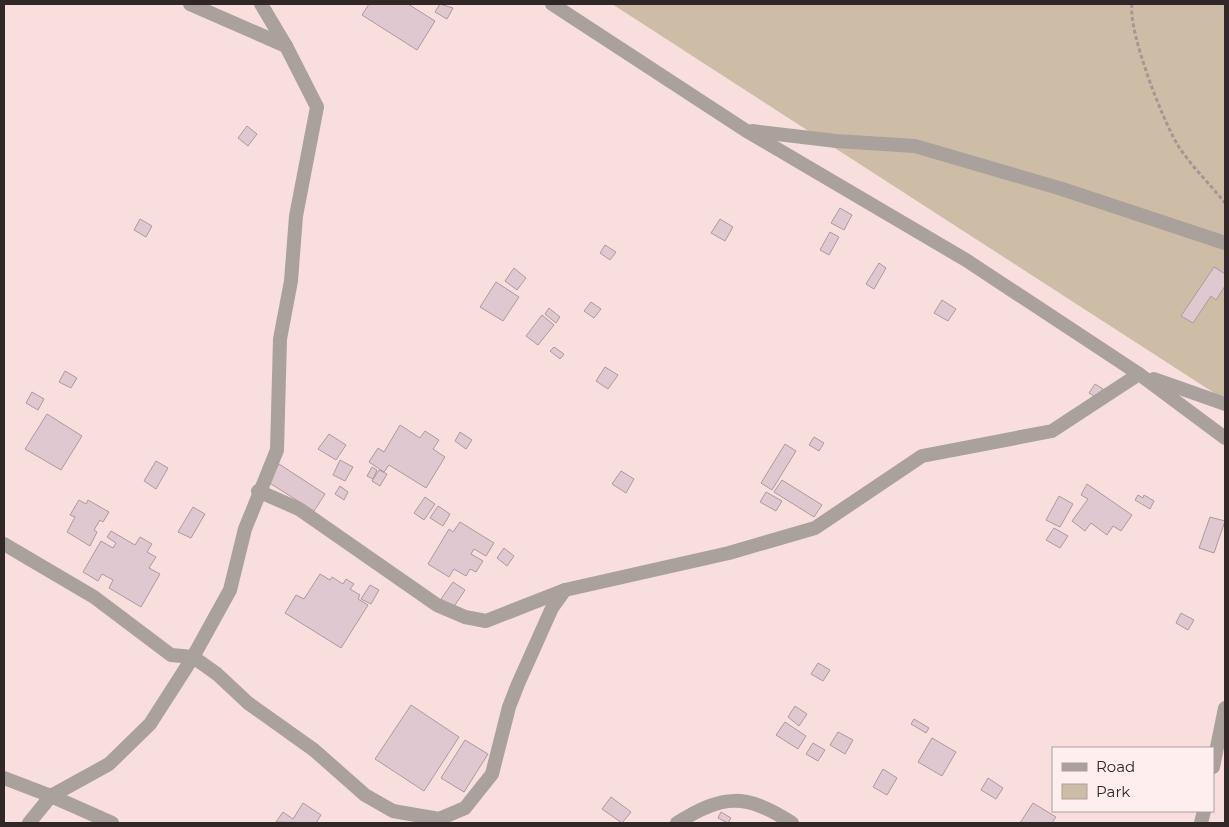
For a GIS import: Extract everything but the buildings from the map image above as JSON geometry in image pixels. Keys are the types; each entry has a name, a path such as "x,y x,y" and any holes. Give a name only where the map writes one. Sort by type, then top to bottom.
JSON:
{"street":[{"path":"190,4 286,46"},
{"path":"29,823 51,796 109,764 150,724 193,657 230,590 245,529 258,491 277,450 280,339 291,281 296,216 317,107 262,4"},
{"path":"552,4 745,130 966,260 1139,374 1225,438"},
{"path":"745,130 836,141 915,146 1062,189 1225,243"},
{"path":"258,491 299,509 437,605 465,617 486,621 565,590 728,553 815,528 922,456 1052,431 1139,374"},
{"path":"1139,374 1225,404"},
{"path":"4,544 94,597 172,655 193,657 217,674 248,703 314,750 365,795 393,811 443,821 465,808 492,774 509,708 518,684 549,615 565,590"},
{"path":"1214,762 1225,708"},
{"path":"4,778 112,823"},
{"path":"677,823 716,802 738,800 774,812 792,823"}],"path":[{"path":"1132,4 1130,12 1142,57 1155,97 1177,145 1225,203"}],"green space":[{"path":"612,4 1225,4 1225,400"}]}
